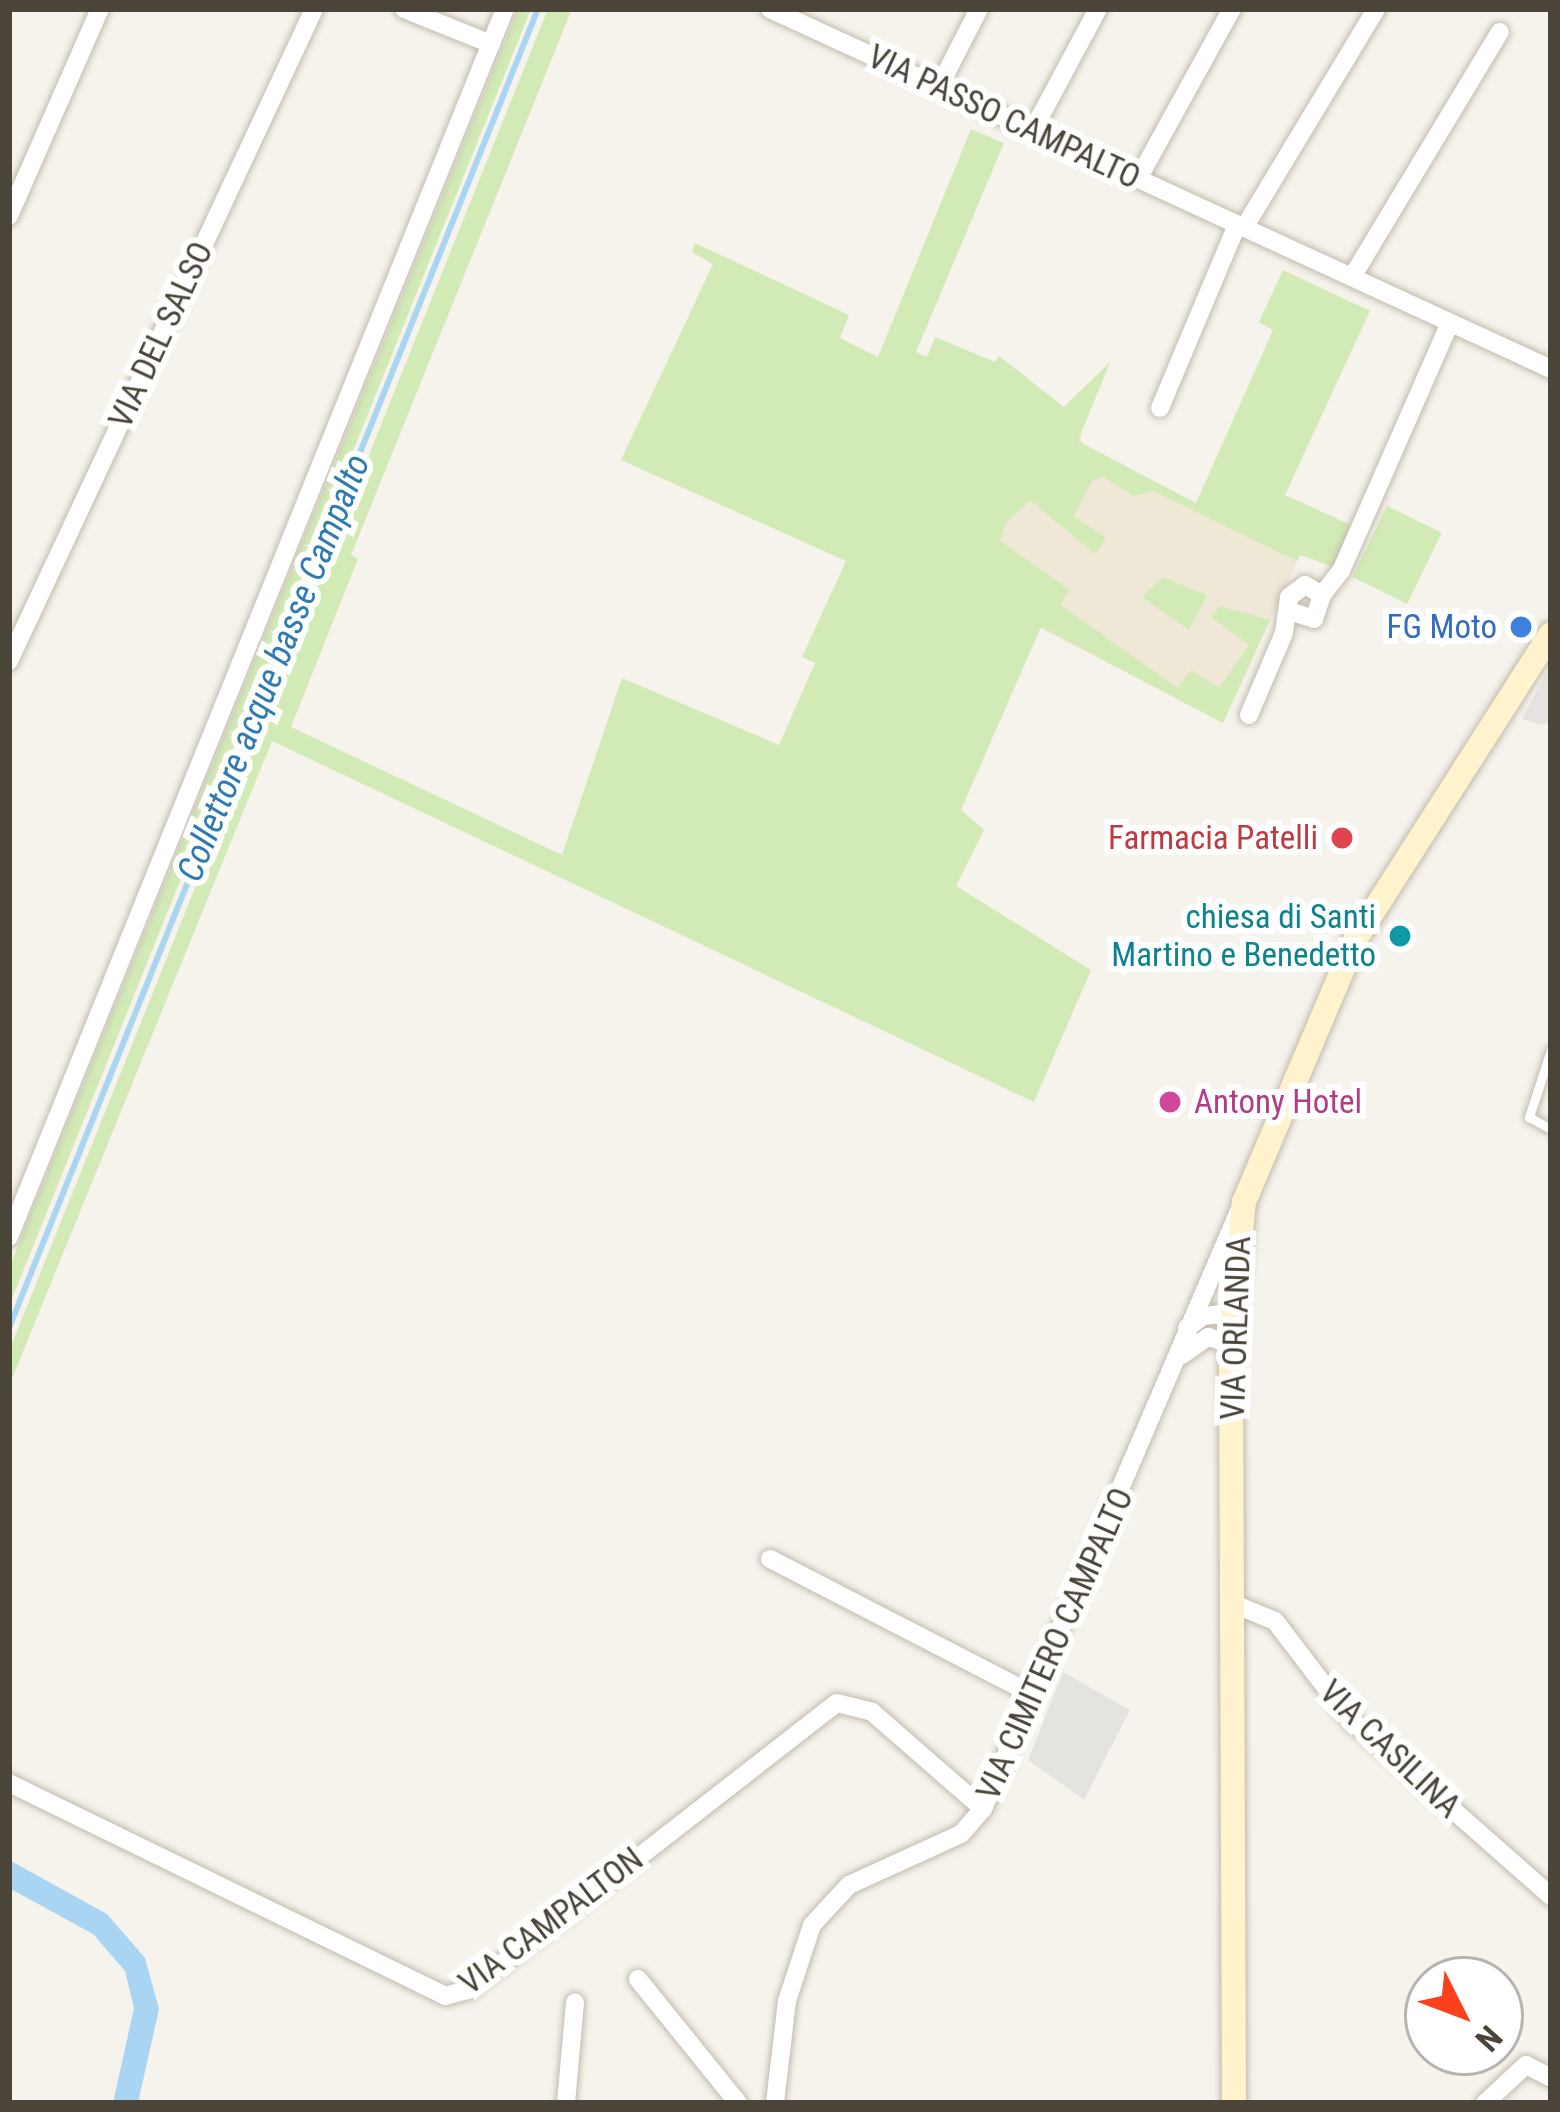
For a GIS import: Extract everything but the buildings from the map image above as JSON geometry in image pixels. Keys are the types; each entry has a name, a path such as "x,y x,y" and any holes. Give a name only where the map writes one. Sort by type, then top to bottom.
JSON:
{"main road":[{"name":"VIA ORLANDA","path":"1234,2103 1231,1344 1244,1202 1355,940 1551,634"}],"street":[{"path":"9,217 100,9"},
{"name":"VIA DEL SALSO","path":"9,661 314,9"},
{"path":"404,9 491,44"},
{"path":"9,1237 505,9"},
{"name":"VIA PASSO CAMPALTO","path":"770,9 1551,369"},
{"path":"939,87 979,9"},
{"path":"1033,130 1098,9"},
{"path":"1138,179 1232,9"},
{"path":"1160,409 1241,226 1376,9"},
{"path":"1352,278 1500,32"},
{"path":"1249,715 1290,611 1314,619 1322,595 1341,571 1450,322"},
{"name":"VIA CIMITERO CAMPALTO","path":"775,2103 788,2001 821,1910 849,1885 961,1834 983,1809 1244,1202"},
{"path":"1187,1328 1203,1316 1232,1313"},
{"name":"VIA CIMITERO CAMPALTO","path":"1168,1380 1195,1341 1231,1344"},
{"path":"770,1559 1034,1695"},
{"name":"VIA CASILINA","path":"1234,1604 1275,1621 1350,1719 1551,1896"},
{"name":"VIA CAMPALTON","path":"9,1783 445,1996 467,1990 837,1703 872,1712 983,1809"},
{"path":"638,1979 738,2103"},
{"path":"566,2103 575,2002"},
{"path":"1485,2103 1526,2065 1551,2078"}],"lane":[{"path":"1551,1050 1529,1117 1551,1129"}],"shaded area":[{"path":"1080,432 1084,449 1300,555 1223,723 909,560"},
{"path":"1551,664 1551,722 1540,725 1522,719"},
{"path":"1063,1672 1130,1710 1084,1800 1028,1760"}],"green space":[{"path":"518,9 531,9 9,1306 9,1268"},
{"path":"548,9 572,9 351,555 358,559 291,727 562,855 622,678 779,745 815,663 802,657 846,561 621,460 713,264 692,252 695,243 849,315 840,338 878,357 971,129 1004,143 916,352 927,357 935,337 995,362 999,356 1064,407 1110,362 1078,441 1196,503 1273,330 1259,322 1283,270 1370,311 1285,495 1351,525 1334,567 1300,555 1297,561 1153,491 1134,496 1104,477 1092,481 1074,516 1106,538 1095,554 1030,500 1006,523 1000,541 1070,590 1060,605 1178,688 1191,670 1219,688 1249,645 1211,617 1220,606 1270,620 1223,723 1041,627 961,810 984,830 956,886 1091,970 1034,1102 272,741 9,1386 9,1351"},
{"path":"1387,506 1442,533 1407,604 1352,577"},
{"path":"1163,577 1207,595 1189,630 1142,597"}],"water":[{"path":"9,1860 107,1914 145,1958 159,2009 138,2103 113,2103 134,2008 125,1971 93,1934 9,1888"}],"waterway":[{"name":"Collettore acque basse Campalto","path":"9,1328 538,9"}],"place":[{"name":"FG Moto","path":"1521,627"},
{"name":"Farmacia Patelli","path":"1342,838"},
{"name":"chiesa di Santi Martino e Benedetto","path":"1400,936"},
{"name":"Antony Hotel","path":"1170,1102"}]}
